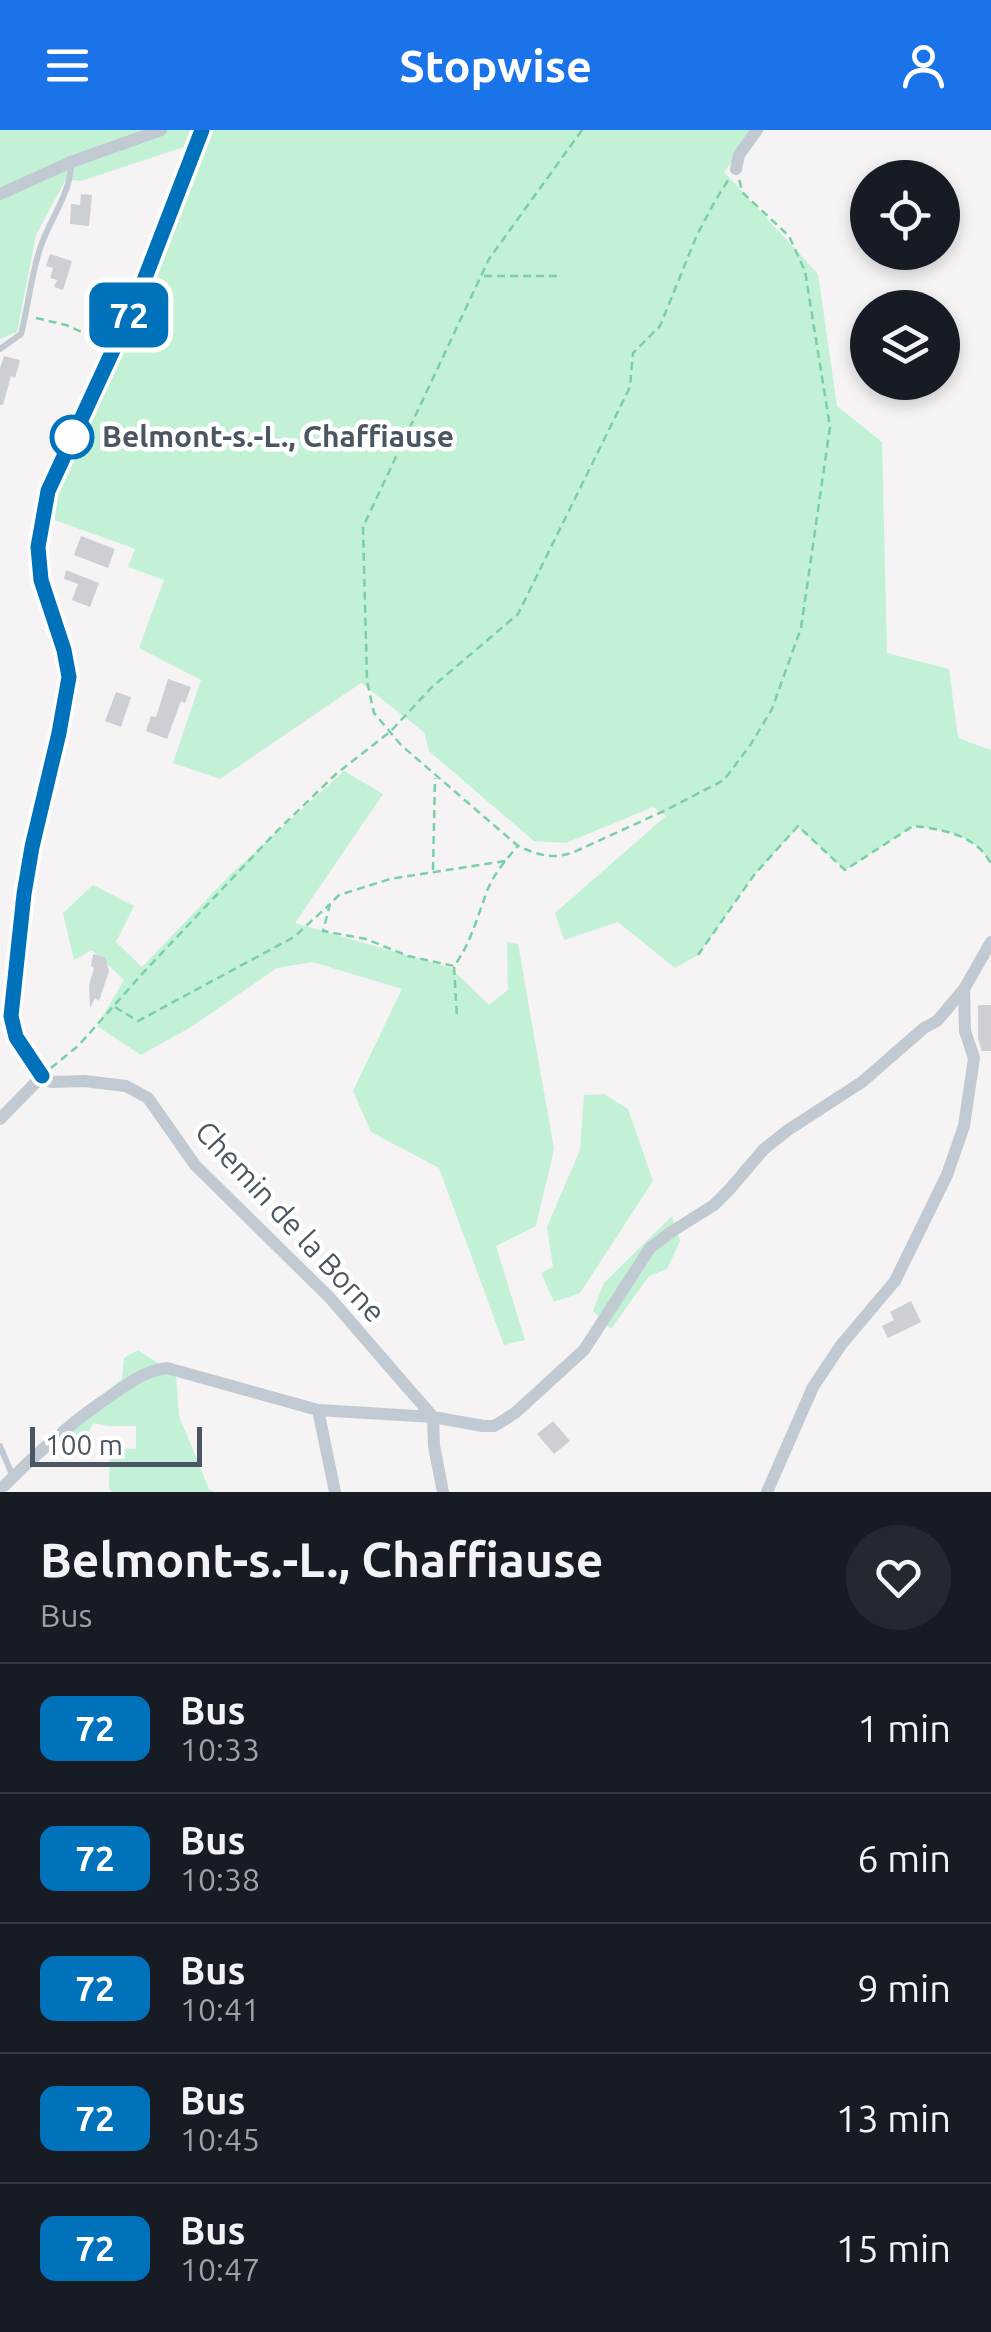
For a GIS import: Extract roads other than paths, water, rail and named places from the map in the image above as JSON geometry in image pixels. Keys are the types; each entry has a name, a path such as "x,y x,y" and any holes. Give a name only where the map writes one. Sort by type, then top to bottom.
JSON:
{"street":[{"path":"0,194 71,162 161,130"},
{"path":"0,1119 42,1076 16,1037 11,1016 30,862 69,677 41,580 38,547 48,491 140,291 202,130"},
{"path":"736,169 739,155 757,130"},
{"path":"6,1486 77,1418 148,1371 167,1368 318,1410 433,1417 494,1426 516,1413 584,1350 650,1248 714,1205 764,1150 788,1130 862,1082 936,1021 964,989 991,942"},
{"path":"767,1492 812,1386 895,1281 947,1176 964,1126 974,1058 965,1030 964,989"},
{"path":"936,1021 965,1030"},
{"name":"Chemin de la Borne","path":"42,1076 51,1082 126,1086 148,1098 195,1165 330,1298 433,1417"},
{"path":"318,1410 335,1492"},
{"path":"433,1417 443,1492"}],"lane":[{"path":"0,349 22,334 36,260 71,179 71,162"},
{"path":"0,1446 6,1486"}],"place":[{"name":"Belmont-s.-L., Chaffiause","path":"72,437"}]}
